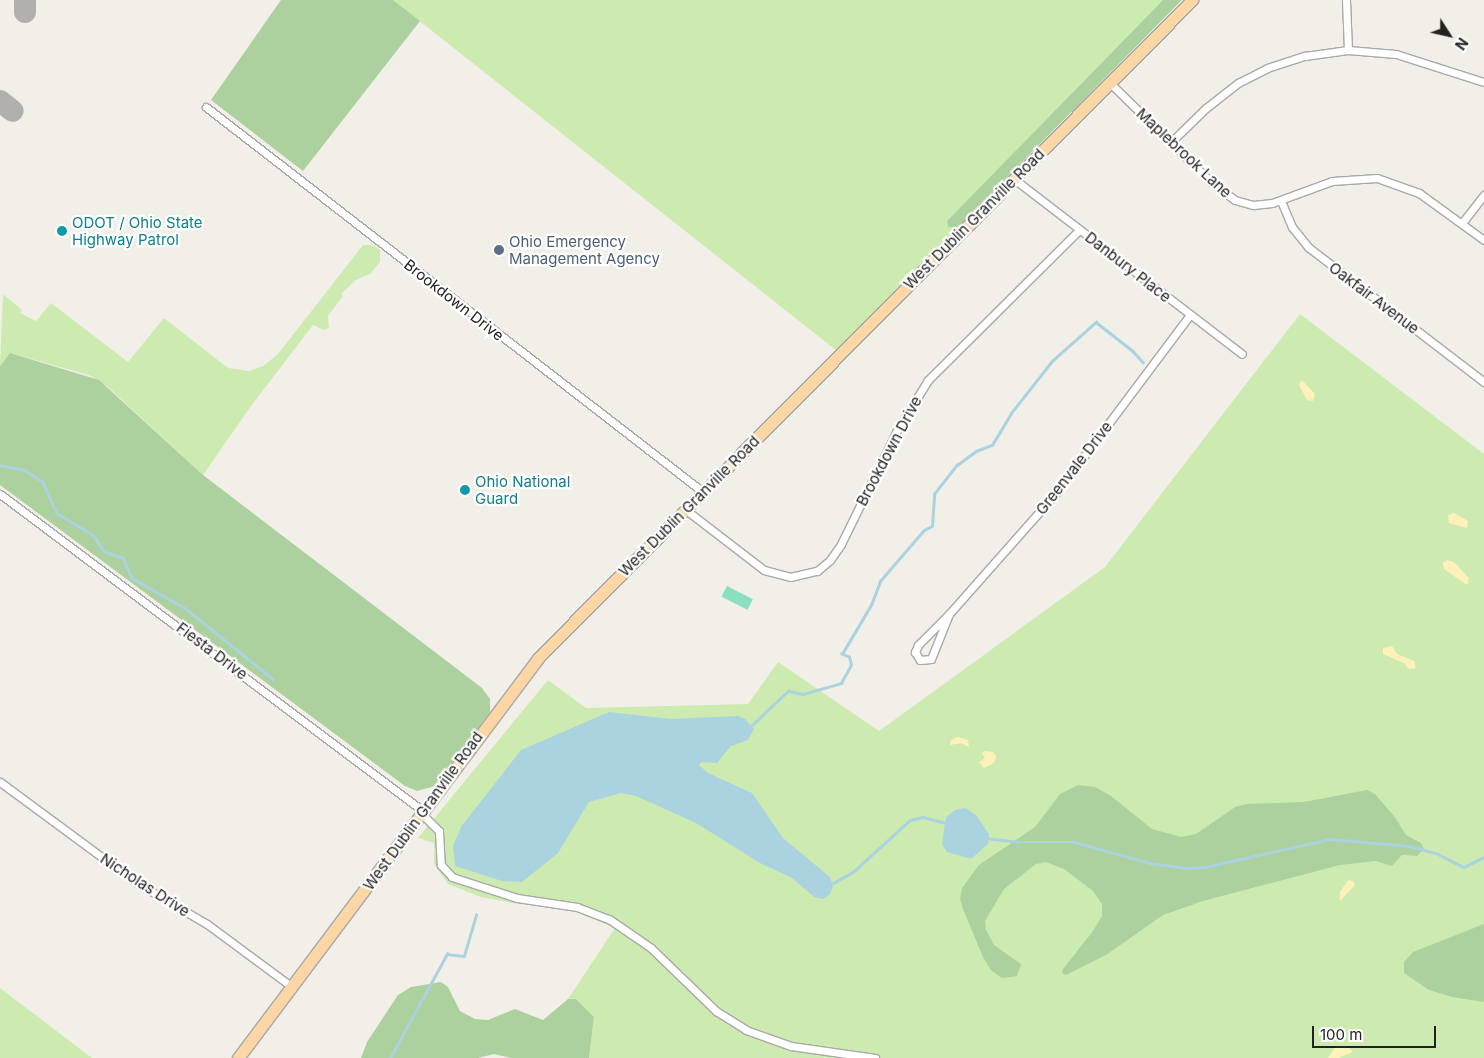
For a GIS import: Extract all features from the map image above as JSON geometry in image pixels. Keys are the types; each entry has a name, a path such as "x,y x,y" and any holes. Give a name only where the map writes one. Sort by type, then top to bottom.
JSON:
{"main road":[{"name":"West Dublin Granville Road","path":"238,1058 538,658 1192,0"}],"street":[{"path":"1346,0 1348,50"},
{"path":"1171,142 1217,98 1251,76 1299,57 1348,50 1405,56 1484,82"},
{"name":"Maplebrook Lane","path":"1110,83 1230,198 1252,205 1281,201 1332,180 1377,178 1419,192 1484,240"},
{"name":"Brookdown Drive","path":"206,107 703,492"},
{"name":"Danbury Place","path":"1014,179 1242,354"},
{"path":"1462,224 1484,195"},
{"name":"Oakfair Avenue","path":"1281,201 1292,227 1308,247 1484,382"},
{"name":"Brookdown Drive","path":"686,510 764,570 790,577 817,571 830,560 841,544 896,432 928,380 1079,230"},
{"name":"Greenvale Drive","path":"949,614 931,658 920,660 915,652 918,645 949,614 1057,492 1190,315"},
{"name":"Fiesta Drive","path":"0,494 422,812 439,831 441,865 450,876 511,896 566,904 603,916 644,942 722,1016 760,1036 801,1048 875,1058"},
{"name":"Nicholas Drive","path":"0,782 137,883 207,924 292,987"}],"green space":[{"path":"281,0 393,0 420,21 303,171 211,100"},
{"path":"393,0 1163,0 947,221 949,227 958,227 837,351"},
{"path":"1163,0 1182,0 958,227 948,227 947,221"},
{"path":"363,245 373,245 380,250 380,262 370,274 356,280 341,294 343,296 328,316 329,328 324,330 313,325 251,406 203,475 107,386 89,375 10,353 0,366 3,294 22,310 20,313 36,321 51,303 128,362 164,318 228,368 249,371 263,366 278,354"},
{"path":"1300,314 1484,454 1484,1058 589,1058 594,1017 576,999 568,999 615,928 566,908 512,903 481,897 448,884 434,864 434,843 418,838 548,680 586,708 748,704 778,662 879,731 1105,567"},
{"path":"10,353 99,380 203,475 482,688 490,699 490,712 435,786 417,791 405,786 0,485 0,366"},
{"path":"727,586 753,599 747,610 722,597"},
{"path":"1078,785 1095,787 1111,796 1152,829 1181,837 1196,834 1235,807 1247,804 1304,802 1367,790 1375,794 1394,816 1406,835 1421,843 1424,849 1417,856 1402,855 1392,866 1376,861 1340,865 1203,901 1163,915 1106,955 1066,975 1062,973 1063,969 1093,931 1102,916 1102,904 1093,891 1064,869 1046,862 1036,864 1004,889 985,921 986,930 994,945 1021,964 1017,976 1002,978 991,970 983,957 963,909 960,899 962,888 979,865 1035,827 1060,794"},
{"path":"1484,924 1484,1002 1452,997 1429,990 1404,973 1404,962 1413,952"},
{"path":"441,982 448,987 460,1011 475,1019 488,1020 515,1009 543,1020 568,999 576,999 594,1017 589,1058 511,1058 494,1054 478,1058 361,1058 367,1042 398,995 411,987"},
{"path":"0,988 92,1058 0,1058"}],"sand":[{"path":"1302,380 1315,394 1313,401 1307,400 1299,385"},
{"path":"1454,513 1468,521 1467,528 1449,523 1448,515"},
{"path":"1447,560 1454,562 1469,578 1467,585 1444,569 1443,563"},
{"path":"1392,646 1397,654 1414,661 1416,668 1409,669 1404,663 1383,654 1383,648"},
{"path":"958,737 968,740 969,747 961,743 950,745 951,740"},
{"path":"984,751 993,752 996,757 994,763 984,768 979,762 985,758 982,753"},
{"path":"1348,880 1353,881 1355,885 1340,901 1340,892"},
{"path":"1336,1046 1348,1047 1353,1052 1338,1058 1328,1058"}],"water":[{"path":"609,712 671,719 738,716 745,719 754,729 748,740 731,746 717,763 702,762 699,765 708,773 752,793 783,838 830,877 833,886 830,894 823,899 814,897 792,878 760,863 696,823 636,796 621,793 589,802 558,853 522,882 502,881 455,866 453,846 461,827 521,750"},
{"path":"965,808 976,815 989,834 988,844 971,859 947,852 942,844 946,817 955,810"}],"waterway":[{"path":"752,725 788,691 803,694 841,683 851,665 849,657 842,654 871,605 880,581 924,530 932,526 934,494 957,465 976,451 992,445 1011,413 1052,361 1096,322 1133,351 1143,362"},
{"path":"0,465 25,470 43,482 57,513 93,535 104,551 123,558 132,578 185,608 273,679"},
{"path":"833,883 853,872 910,820 923,817 945,823"},
{"path":"986,838 1017,842 1074,842 1150,863 1186,868 1205,867 1330,839 1409,846 1438,854 1464,867 1484,857"},
{"path":"390,1058 447,954 464,956 476,915"}],"taxiway":[{"path":"25,0 25,12"},
{"path":"0,101 13,111"}],"place":[{"name":"ODOT / Ohio State Highway Patrol","path":"62,231"},
{"name":"Ohio Emergency Management Agency","path":"499,250"},
{"name":"Ohio National Guard","path":"465,490"}]}
